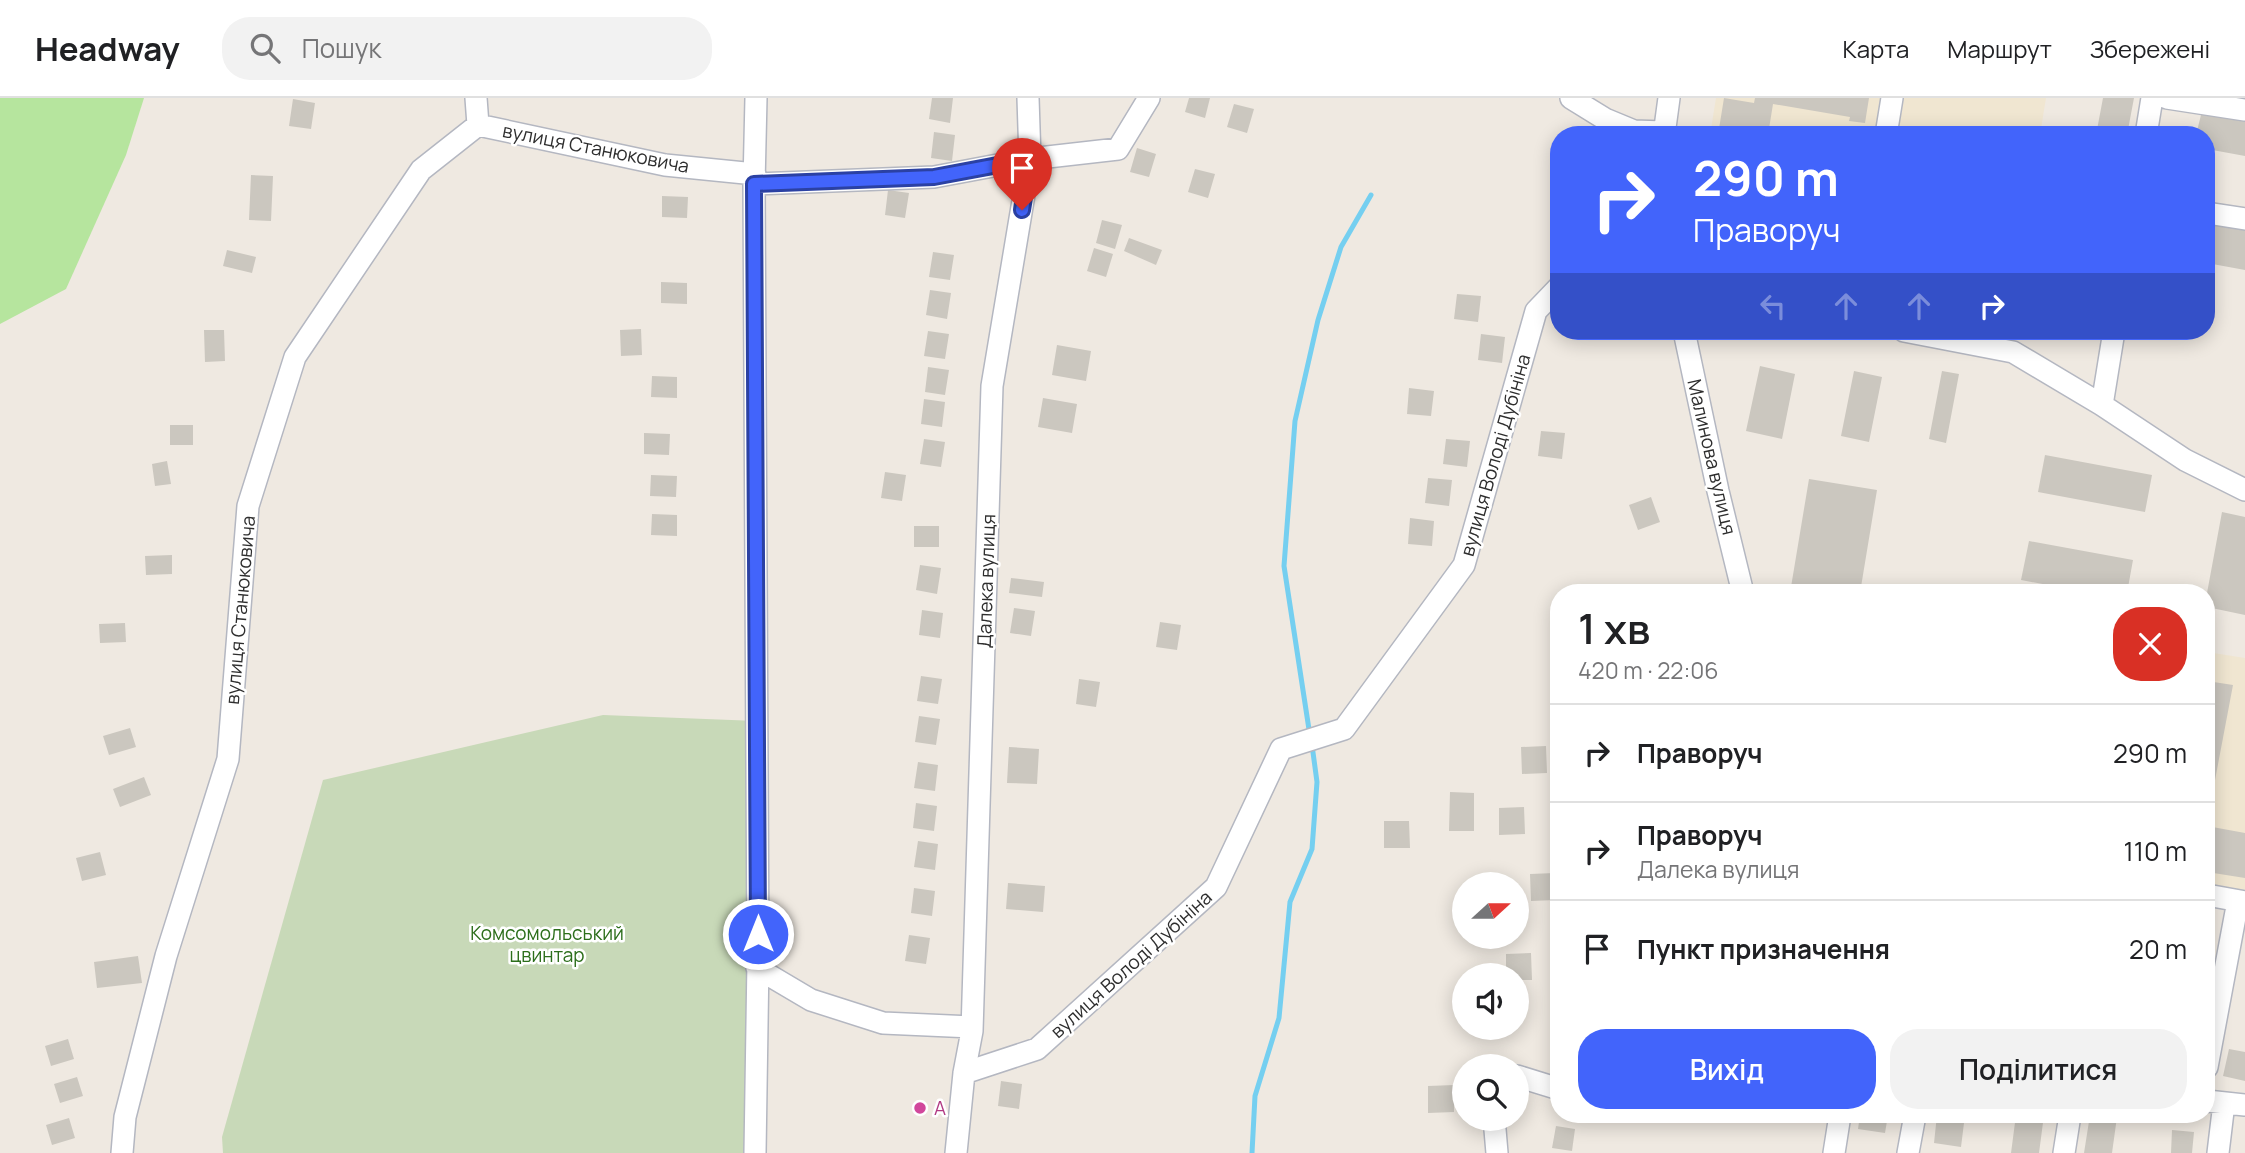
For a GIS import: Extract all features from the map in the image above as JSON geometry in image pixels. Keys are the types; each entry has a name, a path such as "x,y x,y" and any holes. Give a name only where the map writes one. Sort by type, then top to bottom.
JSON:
{"street":[{"name":"вулиця Станюковича","path":"476,98 478,125"},
{"path":"755,1153 756,98"},
{"name":"Далека вулиця","path":"956,1153 964,1073 972,1027 992,386 1030,159 1028,98"},
{"path":"1030,159 1118,149 1149,98"},
{"path":"1571,98 1622,126"},
{"path":"1665,126 1669,98"},
{"path":"1887,126 1892,98"},
{"path":"2147,126 2152,98"},
{"path":"2167,98 2245,110"},
{"name":"вулиця Станюковича","path":"478,125 665,165 755,179 934,177 1030,159"},
{"name":"вулиця Станюковича","path":"122,1153 125,1117 166,956 228,759 248,506 295,357 421,170 478,125"},
{"path":"2215,214 2245,219"},
{"name":"вулиця Володі Дубініна","path":"964,1073 1037,1049 1057,1031 1216,887 1281,749 1344,729 1464,565 1536,311 1550,296"},
{"name":"Малинова вулиця","path":"1686,340 1739,584"},
{"path":"1951,340 2013,352 2102,405 2185,460 2245,490"},
{"path":"2102,405 2113,340"},
{"path":"2215,896 2241,901 2215,1028"},
{"path":"757,968 811,1000 883,1023 972,1027"},
{"path":"1529,1080 1550,1086"},
{"path":"2218,1153 2225,1103"},
{"path":"1834,1153 1839,1123"},
{"path":"1908,1153 1914,1123"},
{"path":"2064,1153 2069,1123"},
{"path":"1495,1131 1497,1153"}],"shaded area":[{"path":"1716,98 2046,98 2041,126 1711,126"},
{"path":"2215,653 2245,658 2245,892 2215,887"}],"green space":[{"path":"0,98 144,98 126,155 66,289 0,324"},
{"name":"Комсомольський цвинтар","path":"603,715 757,721 755,1153 223,1153 222,1137 323,780"}],"building":[{"path":"932,98 953,98 950,123 929,119"},
{"path":"1189,98 1210,98 1205,118 1185,112"},
{"path":"1724,98 1754,103 1755,98 1869,98 1865,123 1849,121 1850,117 1773,104 1769,126 1719,126"},
{"path":"2103,98 2134,98 2129,126 2098,126"},
{"path":"293,99 315,103 311,129 289,126"},
{"path":"1234,104 1254,109 1247,133 1227,127"},
{"path":"2202,111 2245,118 2245,156 2215,150 2215,126 2198,126"},
{"path":"934,132 955,135 952,161 931,158"},
{"path":"1137,148 1156,154 1149,177 1130,172"},
{"path":"1195,169 1215,174 1208,198 1188,192"},
{"path":"251,175 273,176 271,221 249,220"},
{"path":"888,190 909,193 905,218 885,215"},
{"path":"662,196 688,197 687,218 662,217"},
{"path":"1102,220 1122,225 1115,249 1096,243"},
{"path":"2215,220 2245,225 2245,270 2215,264"},
{"path":"1129,238 1162,250 1156,265 1124,251"},
{"path":"1094,248 1113,254 1106,277 1087,271"},
{"path":"227,250 256,257 252,273 223,266"},
{"path":"933,252 954,255 950,280 929,277"},
{"path":"661,282 687,283 687,304 661,303"},
{"path":"930,290 951,293 947,319 926,315"},
{"path":"1457,294 1481,296 1478,322 1454,319"},
{"path":"641,329 642,355 621,356 620,330"},
{"path":"204,330 224,330 225,361 205,362"},
{"path":"928,331 949,334 945,359 924,356"},
{"path":"1481,334 1505,337 1502,363 1478,360"},
{"path":"1057,345 1091,351 1086,381 1052,375"},
{"path":"1760,366 1795,374 1782,439 1746,431"},
{"path":"928,367 949,370 945,395 925,392"},
{"path":"1854,371 1882,377 1869,442 1841,436"},
{"path":"1942,371 1959,374 1946,443 1929,439"},
{"path":"652,376 677,377 677,398 651,397"},
{"path":"1409,388 1434,391 1431,416 1407,414"},
{"path":"1043,398 1077,404 1072,433 1038,427"},
{"path":"924,399 945,402 942,427 921,424"},
{"path":"170,425 193,425 193,445 170,445"},
{"path":"1541,431 1565,433 1562,459 1538,456"},
{"path":"644,433 670,434 669,455 644,454"},
{"path":"924,439 945,442 941,467 920,464"},
{"path":"1446,439 1470,441 1467,467 1443,464"},
{"path":"2045,455 2152,475 2145,512 2038,492"},
{"path":"167,461 171,484 155,486 152,464"},
{"path":"885,472 906,475 902,501 881,498"},
{"path":"651,475 677,476 676,497 650,496"},
{"path":"1428,478 1452,480 1449,506 1425,503"},
{"path":"1809,479 1877,490 1861,584 1792,584"},
{"path":"1651,497 1660,522 1638,530 1629,505"},
{"path":"2222,512 2245,517 2245,615 2215,609 2215,584 2209,584"},
{"path":"652,514 677,515 677,536 651,535"},
{"path":"1410,518 1434,521 1432,546 1408,544"},
{"path":"914,526 939,526 939,547 914,547"},
{"path":"2029,541 2133,560 2129,584 2043,584 2021,580"},
{"path":"172,555 172,574 146,575 145,556"},
{"path":"920,565 941,568 937,594 916,590"},
{"path":"1011,578 1044,582 1042,597 1009,593"},
{"path":"1014,608 1035,611 1031,636 1010,633"},
{"path":"922,610 943,613 940,638 919,635"},
{"path":"1160,622 1181,625 1177,650 1156,647"},
{"path":"125,623 126,642 100,643 99,624"},
{"path":"921,676 942,679 938,704 917,701"},
{"path":"1079,679 1100,682 1096,707 1076,704"},
{"path":"2215,682 2233,685 2215,780"},
{"path":"919,716 940,719 936,745 915,742"},
{"path":"130,728 136,747 109,755 103,736"},
{"path":"1546,746 1547,773 1522,774 1521,747"},
{"path":"1009,747 1039,749 1037,784 1007,783"},
{"path":"918,762 938,765 935,791 914,788"},
{"path":"144,777 151,795 120,807 113,789"},
{"path":"1450,792 1474,793 1474,831 1449,831"},
{"path":"916,803 937,806 934,831 913,828"},
{"path":"1524,807 1525,834 1499,835 1499,808"},
{"path":"1384,821 1409,821 1410,848 1384,848"},
{"path":"2215,827 2245,833 2245,878 2215,873"},
{"path":"918,841 938,844 935,870 914,867"},
{"path":"100,852 106,875 82,881 76,858"},
{"path":"1550,873 1550,900 1531,901 1530,874"},
{"path":"1008,883 1045,886 1043,912 1006,909"},
{"path":"914,888 935,891 932,916 911,913"},
{"path":"909,935 930,938 926,964 905,961"},
{"path":"1531,953 1532,980 1529,980 1529,963 1506,963 1506,954"},
{"path":"138,956 142,983 97,988 94,962"},
{"path":"68,1039 74,1059 51,1066 45,1046"},
{"path":"2229,1049 2245,1052 2245,1081 2223,1076"},
{"path":"77,1077 83,1096 60,1103 54,1084"},
{"path":"1001,1081 1022,1084 1019,1109 998,1106"},
{"path":"1452,1085 1452,1112 1428,1113 1428,1086"},
{"path":"69,1118 75,1138 52,1145 46,1125"},
{"path":"1859,1123 1887,1123 1885,1133 1858,1129"},
{"path":"1936,1123 1964,1123 1961,1147 1934,1143"},
{"path":"2015,1123 2043,1123 2039,1153 2011,1153"},
{"path":"2089,1123 2116,1123 2112,1153 2084,1153"},
{"path":"1556,1126 1575,1129 1572,1151 1552,1148"},
{"path":"2172,1130 2194,1132 2192,1153 2171,1153"}],"waterway":[{"path":"1310,736 1284,566 1295,421 1318,320 1341,247 1371,195"},
{"path":"1252,1153 1255,1096 1279,1018 1290,902 1312,849 1317,782 1312,745"}],"place":[{"name":"А","path":"920,1108"}],"route":[{"path":"758,934 754,184 934,177 1030,159 1022,210"}]}
